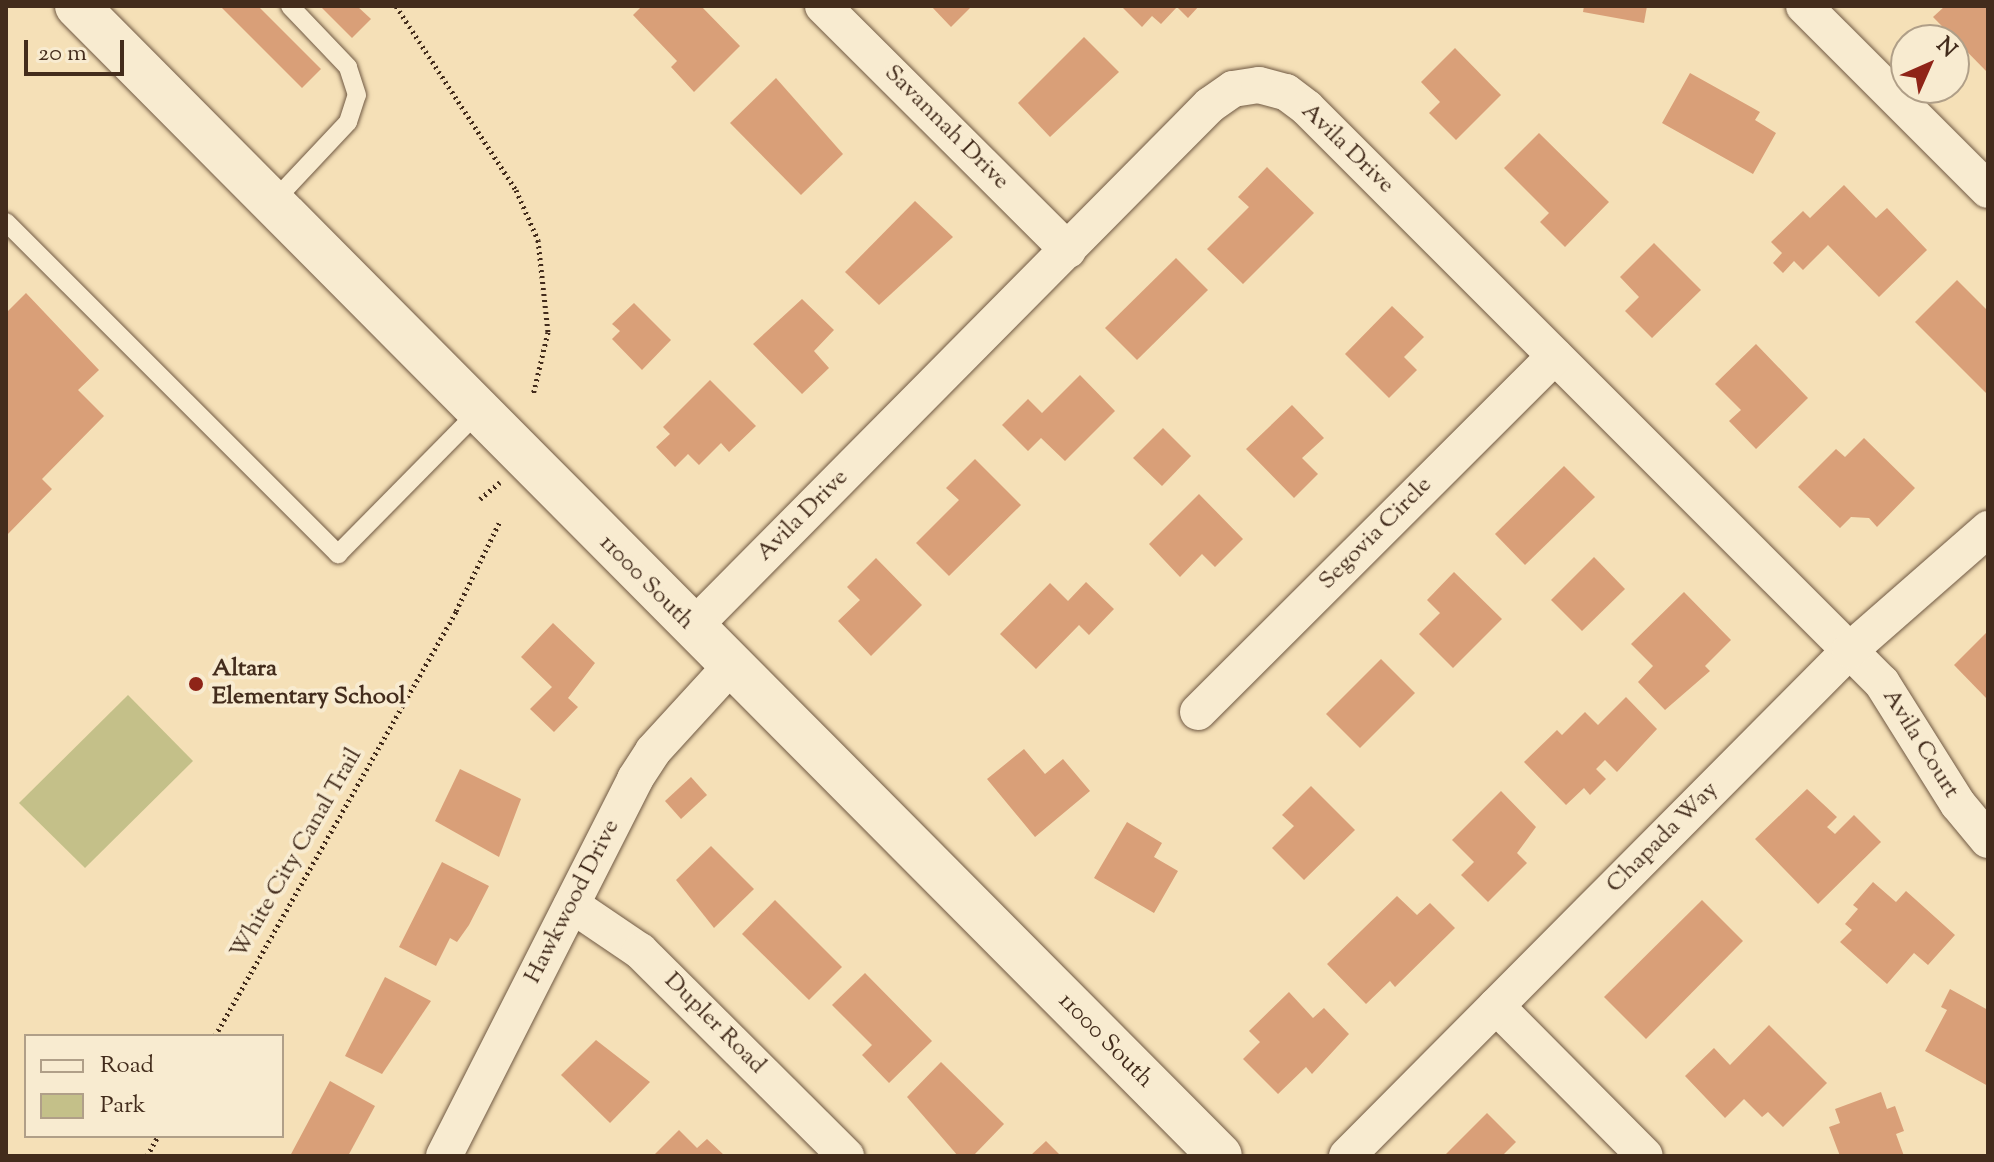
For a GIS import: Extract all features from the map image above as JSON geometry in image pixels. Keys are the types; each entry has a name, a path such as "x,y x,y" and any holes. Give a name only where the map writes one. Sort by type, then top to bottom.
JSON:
{"street":[{"name":"11000 South","path":"77,6 477,413 1220,1156"},
{"name":"Savannah Drive","path":"823,6 1068,250"},
{"path":"1804,6 1988,190"},
{"name":"Avila Drive","path":"692,628 1210,105 1233,89 1259,85 1286,92 1307,108 1850,650"},
{"name":"Segovia Circle","path":"1198,712 1555,356"},
{"name":"Chapada Way","path":"1347,1156 1850,650 1988,529"},
{"name":"Avila Court","path":"1850,650 1882,683 1958,804 1988,840"},
{"name":"Hawkwood Drive","path":"444,1156 653,751 730,667"},
{"name":"Dupler Road","path":"572,905 640,951 846,1156"},
{"path":"1496,1006 1645,1156"}],"lane":[{"path":"272,203 348,122 357,95 348,67 290,6"},
{"path":"6,222 338,554 477,413"}],"path":[{"path":"396,6 516,190 538,240 548,332 533,395"},
{"name":"White City Canal Trail","path":"216,1034 456,611 500,521"},
{"path":"147,1156 157,1138"}],"green space":[{"path":"128,695 193,761 85,868 19,803"}],"building":[{"path":"220,6 258,6 321,69 302,88"},
{"path":"320,6 357,6 371,19 352,38"},
{"path":"642,6 701,6 740,46 694,92 671,67 677,61 633,15"},
{"path":"931,6 972,6 951,27"},
{"path":"1121,6 1199,6 1188,18 1177,7 1161,24 1152,16 1142,27"},
{"path":"1584,6 1647,6 1644,23 1583,12"},
{"path":"1945,6 1988,6 1988,73 1970,55 1970,24 1940,24 1933,17"},
{"path":"1084,37 1119,72 1050,137 1018,103"},
{"path":"1455,48 1501,95 1456,140 1429,113 1440,102 1421,82"},
{"path":"1690,73 1760,112 1755,120 1776,133 1753,174 1662,123"},
{"path":"776,78 843,154 801,195 730,123"},
{"path":"1539,133 1609,202 1565,247 1540,222 1549,213 1504,168"},
{"path":"1267,167 1314,213 1243,284 1207,249 1249,207 1238,197"},
{"path":"1844,185 1876,218 1887,208 1927,250 1879,297 1828,245 1803,270 1794,261 1783,273 1773,263 1782,253 1771,242 1803,211 1810,218"},
{"path":"915,201 953,237 879,305 845,272"},
{"path":"1654,243 1701,290 1652,338 1625,311 1639,297 1620,277"},
{"path":"1176,258 1208,290 1137,360 1105,328"},
{"path":"1957,280 1987,310 1988,395 1915,322"},
{"path":"26,293 99,370 78,390 104,416 42,479 52,489 6,536 6,313"},
{"path":"802,299 834,330 814,351 829,368 802,394 753,344"},
{"path":"634,303 671,340 642,370 612,339 620,331 612,324"},
{"path":"1392,306 1424,337 1404,357 1417,370 1389,398 1345,354"},
{"path":"1756,344 1808,398 1756,449 1729,421 1741,410 1715,384"},
{"path":"1080,375 1115,411 1065,461 1041,438 1028,451 1002,425 1028,399 1042,413"},
{"path":"710,380 756,426 729,452 721,443 699,465 688,454 675,467 656,447 670,434 663,427"},
{"path":"1292,405 1324,438 1302,458 1318,474 1294,498 1246,449"},
{"path":"1163,428 1191,456 1162,486 1133,458"},
{"path":"1864,438 1915,488 1877,527 1869,518 1851,517 1840,528 1798,487 1836,449 1845,457"},
{"path":"975,459 1021,505 949,576 916,543 959,500 946,488"},
{"path":"1564,466 1595,497 1525,565 1495,534"},
{"path":"1199,494 1243,539 1215,567 1202,554 1180,577 1149,544"},
{"path":"1594,557 1625,589 1582,631 1551,600"},
{"path":"876,558 922,605 871,656 838,621 860,600 847,587"},
{"path":"1454,572 1502,619 1453,668 1419,634 1440,613 1427,600"},
{"path":"1086,582 1114,609 1089,635 1079,625 1036,669 1000,634 1050,583 1068,601"},
{"path":"1684,592 1731,640 1705,666 1710,671 1665,710 1638,682 1653,666 1631,644"},
{"path":"553,623 595,663 568,698 578,707 554,732 530,709 552,687 521,657"},
{"path":"1988,631 1988,700 1954,665"},
{"path":"1381,659 1415,693 1360,748 1326,714"},
{"path":"1626,697 1657,729 1617,772 1605,760 1596,769 1606,779 1590,795 1584,788 1566,805 1524,762 1557,730 1562,735 1585,712 1598,725"},
{"path":"1024,749 1045,774 1063,759 1090,791 1035,837 987,779"},
{"path":"460,769 521,799 499,857 435,821"},
{"path":"691,777 707,795 681,819 665,801"},
{"path":"1311,786 1355,830 1304,880 1272,848 1294,826 1282,815"},
{"path":"1807,789 1837,817 1827,827 1835,834 1854,815 1881,842 1818,904 1755,839"},
{"path":"1501,791 1536,827 1517,853 1527,863 1488,902 1461,875 1474,862 1452,840"},
{"path":"1127,822 1162,843 1154,857 1178,871 1154,913 1094,878"},
{"path":"711,846 754,889 714,928 676,880"},
{"path":"442,862 489,886 469,925 457,942 450,938 436,966 399,947"},
{"path":"1873,882 1896,902 1906,891 1955,935 1928,965 1914,953 1887,984 1840,942 1852,930 1845,924 1858,909 1853,905"},
{"path":"1397,896 1417,915 1430,903 1455,928 1395,987 1390,981 1366,1004 1327,964"},
{"path":"775,900 842,967 809,1000 742,934"},
{"path":"1702,900 1743,941 1646,1039 1604,997"},
{"path":"865,973 932,1041 889,1083 862,1055 872,1045 832,1005"},
{"path":"385,977 431,1001 382,1074 345,1056"},
{"path":"1950,989 1988,1010 1988,1086 1925,1051 1947,1010 1941,1007"},
{"path":"1289,992 1313,1018 1324,1008 1349,1034 1312,1074 1306,1067 1278,1094 1243,1059 1260,1042 1249,1031"},
{"path":"1769,1025 1827,1083 1783,1127 1768,1112 1762,1117 1744,1099 1725,1118 1685,1076 1714,1048 1730,1065"},
{"path":"596,1040 650,1082 610,1123 561,1075"},
{"path":"941,1062 1004,1124 973,1156 958,1156 907,1097"},
{"path":"330,1081 375,1106 348,1156 290,1156"},
{"path":"1881,1092 1887,1109 1895,1106 1904,1131 1896,1134 1904,1156 1840,1156 1829,1127 1840,1123 1835,1109"},
{"path":"1487,1113 1516,1142 1502,1156 1444,1156"},
{"path":"679,1130 697,1148 707,1139 725,1156 653,1156"},
{"path":"1046,1141 1061,1156 1030,1156"}],"place":[{"name":"Altara Elementary School","path":"196,684"}]}
